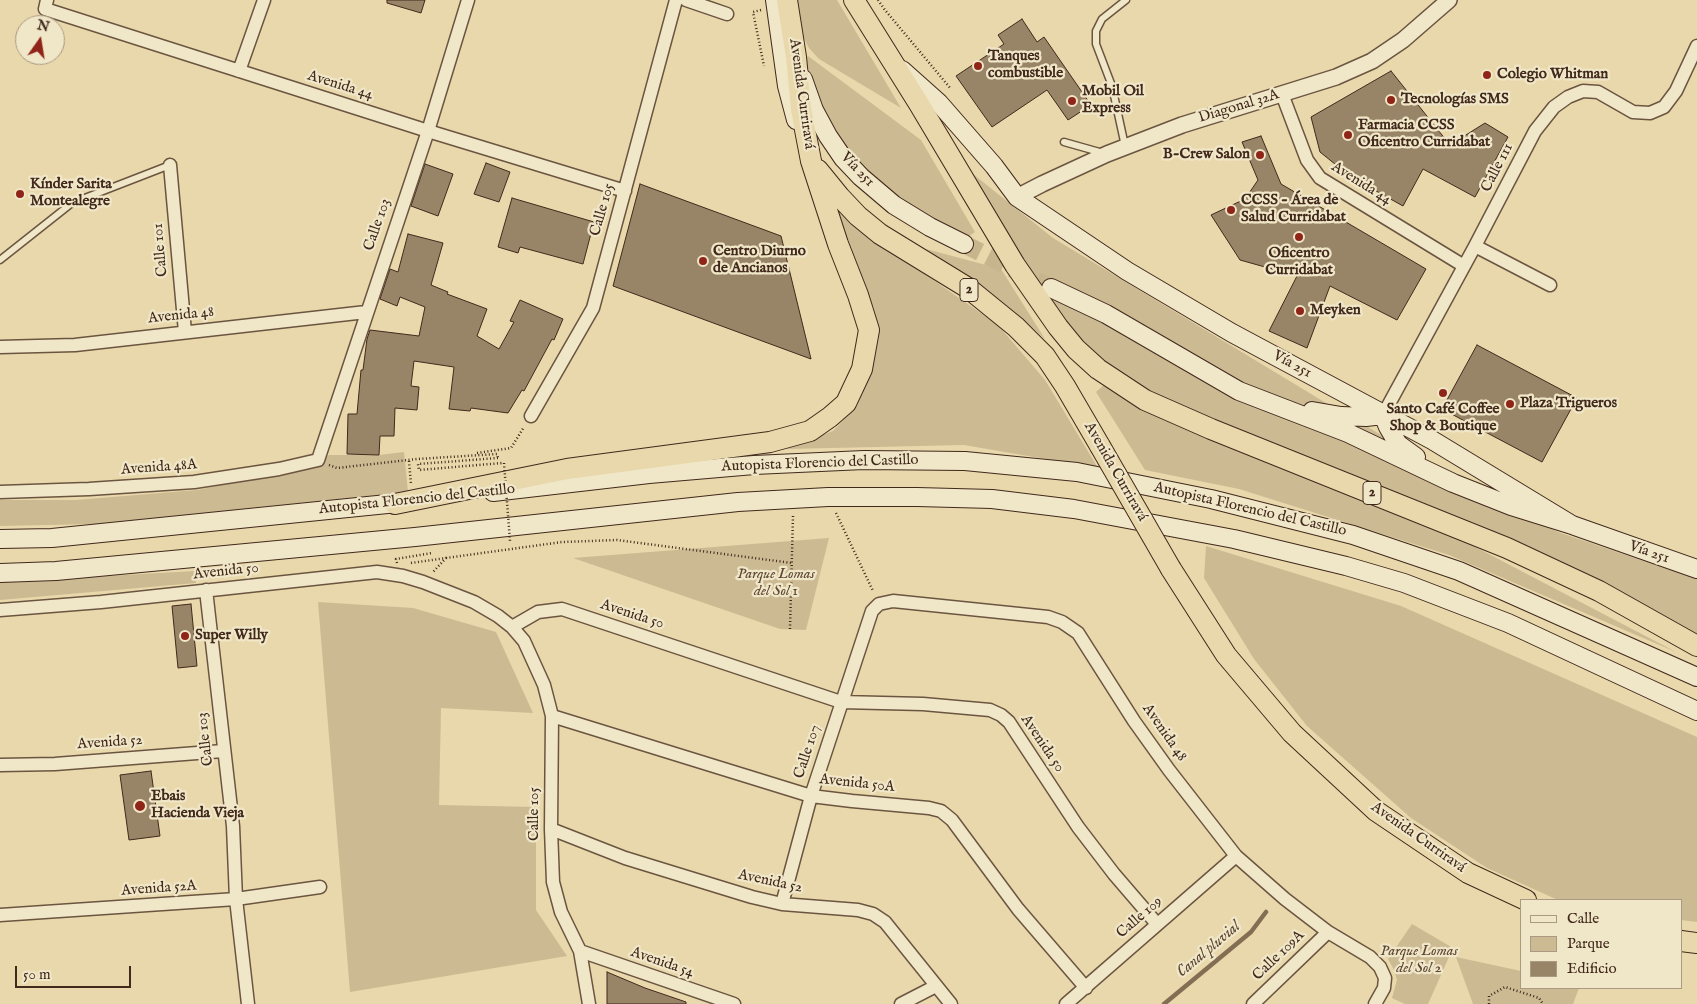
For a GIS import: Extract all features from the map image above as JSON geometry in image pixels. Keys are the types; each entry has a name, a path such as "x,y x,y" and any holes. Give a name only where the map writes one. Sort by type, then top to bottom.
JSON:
{"highway":[{"name":"Avenida Curriravá","path":"788,0 801,109 811,160 840,197 858,216 880,234 968,288 1016,327 1045,356 1065,386 1171,569 1226,655 1292,733 1376,811 1468,873 1524,899"},
{"path":"854,0 893,62"},
{"name":"2","path":"893,62 1015,265 1058,327 1076,349 1098,369 1145,400 1507,548 1598,591 1697,646"},
{"path":"404,502 567,469 770,442 810,431 830,417 846,403 862,369 869,330 858,295 838,244 811,160"},
{"path":"1682,941 1697,943"}],"main road":[{"path":"775,0 787,86 798,128 811,160"},
{"name":"Vía 251","path":"796,57 814,110 843,158 861,177 894,205 930,228 964,244"},
{"name":"Vía 251","path":"893,62 939,103 994,166 1017,197 1127,271 1232,333 1432,440 1572,524"},
{"name":"Vía 251","path":"1051,288 1106,314 1240,391 1348,433 1453,484 1511,506 1572,524 1697,570"},
{"path":"1271,403 1341,416 1366,417 1383,415 1398,444 1453,484"},
{"name":"Autopista Florencio del Castillo","path":"0,539 52,538 404,502 648,474 754,465 864,460 956,461 1077,472 1211,499 1353,535 1459,571 1697,677"},
{"path":"0,573 56,571 415,537 738,502 828,497 992,499 1074,508 1234,539 1346,566 1404,583 1508,623 1697,710"}],"street":[{"path":"239,71 264,0"},
{"name":"Calle 103","path":"318,460 428,131 468,0"},
{"name":"Calle 105","path":"531,416 593,308 676,0"},
{"path":"686,0 727,14"},
{"name":"Avenida 44","path":"46,4 239,71 626,191"},
{"name":"Diagonal 32A","path":"1017,197 1107,154 1182,125 1336,77 1372,62 1403,40 1442,4"},
{"name":"Calle 111","path":"1383,415 1536,131 1554,107 1568,97 1583,91 1598,92 1633,112 1650,113 1664,107 1676,91 1697,46"},
{"name":"Avenida 44","path":"1282,94 1307,160 1320,178 1464,266"},
{"name":"Calle 101","path":"170,165 185,332"},
{"path":"1475,246 1550,285"},
{"name":"Avenida 48","path":"0,347 75,345 366,312"},
{"name":"Avenida 48A","path":"0,492 89,489 194,482 279,469 318,460"},
{"name":"Avenida 50","path":"0,610 101,602 377,572 403,576 423,582 474,602 512,627 538,612 562,609 842,702 923,704 990,710 1009,722 1078,827 1114,874 1157,924"},
{"name":"Calle 103","path":"206,590 233,826 236,900 248,1004"},
{"name":"Avenida 48","path":"875,608 893,601 1048,617 1062,622 1078,633 1134,721 1169,770 1236,856 1285,899 1328,932 1370,957 1380,967 1385,978 1384,988 1376,1004"},
{"name":"Calle 107","path":"782,904 811,796 875,608"},
{"name":"Calle 105","path":"512,627 524,641 532,657 544,685 552,716 551,829 553,882 557,899 580,951 589,1004"},
{"name":"Avenida 50A","path":"552,716 811,796 929,808 941,811 952,820 1018,909 1086,988"},
{"name":"Avenida 52","path":"0,765 55,764 223,751"},
{"name":"Avenida 52","path":"551,829 625,858 752,897 782,904 858,910 873,914 885,922 951,1004"},
{"name":"Calle 109","path":"1066,1004 1236,856"},
{"name":"Avenida 52A","path":"0,915 236,900 320,887"},
{"name":"Calle 109A","path":"1253,1004 1328,932"},
{"name":"Avenida 54","path":"580,951 734,1004"},
{"path":"902,1004 936,986"}],"lane":[{"path":"1125,147 1112,86 1096,44 1096,30 1102,19 1126,0"},
{"path":"1064,142 1107,154"},
{"path":"0,260 72,203 170,165"}],"path":[{"path":"878,0 951,89"},
{"path":"318,460 336,468 463,455 511,448 531,416"},
{"path":"463,455 497,454 498,458 418,464 419,470 504,463 509,541"},
{"path":"404,502 408,461"},
{"path":"828,497 875,608"},
{"path":"790,629 794,499"},
{"path":"408,564 562,542 617,540 792,564"},
{"path":"423,582 446,558"},
{"path":"396,559 398,565"},
{"path":"1489,1004 1489,996 1505,987 1539,998 1543,1004"}],"green space":[{"path":"794,0 837,0 901,108 819,59 809,48 800,31"},
{"path":"808,56 921,140 975,232 965,239 881,189 828,128 803,64"},
{"path":"963,166 1053,238 1331,406 1344,412 1448,477 1558,532 1697,579 1697,638 1162,399 1112,370 1075,335 1046,298"},
{"path":"823,190 870,236 998,325 1045,380 1098,468 964,445 786,449 833,431 857,406 871,371 879,337"},
{"path":"926,249 1001,269 1045,339 978,283"},
{"path":"1105,384 1439,528 1676,652 1449,555 1239,489 1145,470 1096,392"},
{"path":"404,452 408,492 95,524 0,526 0,500 76,500 197,490 313,467 329,455 379,455"},
{"name":"Parque Lomas del Sol 1","path":"829,538 806,630 780,629 573,558"},
{"path":"1206,546 1401,606 1697,737 1697,922 1682,920 1682,899 1556,899 1487,868 1411,818 1307,726 1254,659 1204,578"},
{"path":"195,571 196,583 0,600 0,582"},
{"path":"318,602 413,608 496,632 533,713 441,708 439,805 536,807 536,910 567,956 350,992"},
{"name":"Parque Lomas del Sol 2","path":"1412,924 1453,948 1428,1004 1405,1004 1392,998 1397,980 1388,959"},
{"path":"1456,957 1520,971 1520,989 1579,989 1573,1004 1473,1004"}],"building":[{"path":"387,0 425,0 421,13 387,3"},
{"path":"1022,19 1037,42 1044,37 1091,105 1068,120 1047,90 992,127 956,76 1004,44 998,35"},
{"path":"1391,71 1450,145 1485,123 1508,137 1475,197 1423,169 1403,206 1351,177 1320,152 1311,117"},
{"name":"Oficentro Curridabat","path":"1261,136 1281,184 1426,269 1397,320 1330,286 1307,348 1269,331 1297,276 1240,260 1211,215 1245,199 1258,180 1242,142"},
{"path":"486,163 510,172 499,202 474,194"},
{"path":"425,164 453,174 438,216 411,206"},
{"name":"Centro Diurno de Ancianos","path":"640,184 781,236 811,359 613,286"},
{"path":"512,198 594,222 583,264 520,247 518,253 498,247"},
{"path":"408,234 443,243 431,285 448,292 447,294 487,309 477,336 499,349 514,322 510,321 520,300 563,319 554,340 552,339 524,391 522,390 508,413 471,408 470,411 449,409 454,367 414,361 411,386 419,387 417,410 395,408 394,436 380,436 379,455 347,454 348,414 357,414 361,370 363,370 370,330 419,336 425,307 400,297 397,306 380,299 390,269 398,272"},
{"name":"Plaza Trigueros","path":"1477,345 1577,398 1542,462 1442,409"},
{"name":"Super Willy","path":"191,604 197,666 178,668 172,606"},
{"name":"Ebais Hacienda Vieja","path":"151,771 160,836 129,840 120,775"},
{"path":"607,972 686,1002 686,1004 607,1004"}],"waterway":[{"name":"Canal pluvial","path":"1164,1004 1251,932 1266,912"}],"tunnel":[{"path":"964,244 1051,288"}],"place":[{"name":"Tanques combustible","path":"978,66"},
{"name":"Colegio Whitman","path":"1487,75"},
{"name":"Tecnologías SMS","path":"1391,100"},
{"name":"Mobil Oil Express","path":"1072,101"},
{"name":"Farmacia CCSS Oficentro Curridabat","path":"1348,135"},
{"name":"B-Crew Salon","path":"1260,155"},
{"name":"Kínder Sarita Montealegre","path":"20,194"},
{"name":"CCSS - Área de Salud Curridabat","path":"1231,210"},
{"name":"Oficentro Curridabat","path":"1299,237"},
{"name":"Centro Diurno de Ancianos","path":"703,261"},
{"name":"Meyken","path":"1300,311"},
{"name":"Santo Café Coffee Shop & Boutique","path":"1443,393"},
{"name":"Plaza Trigueros","path":"1510,404"},
{"name":"Super Willy","path":"185,636"},
{"name":"Ebais Hacienda Vieja","path":"140,806"}]}
